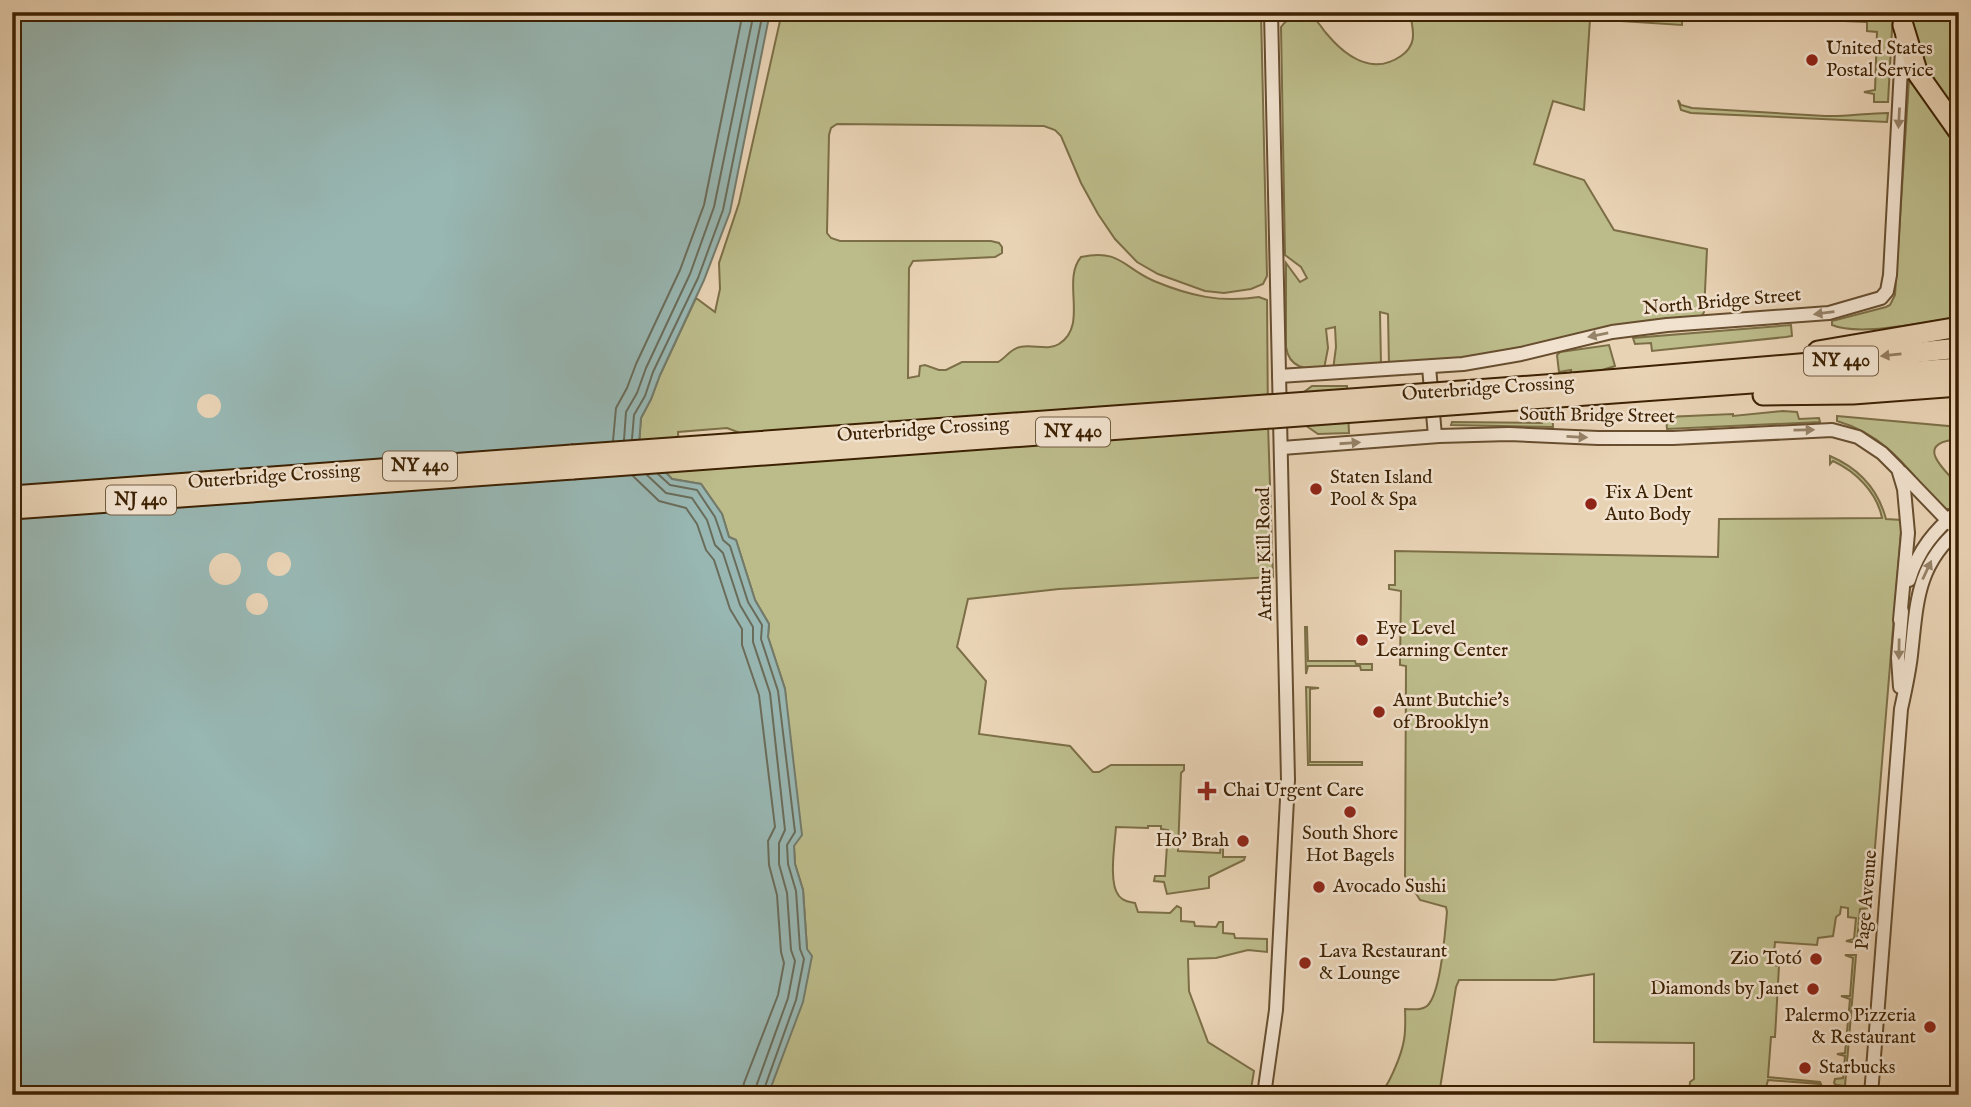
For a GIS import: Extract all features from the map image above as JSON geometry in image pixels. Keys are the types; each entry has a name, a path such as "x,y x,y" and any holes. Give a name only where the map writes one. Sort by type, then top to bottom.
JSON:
{"highway":[{"path":"1904,19 1918,74 1959,132"},
{"path":"1722,370 1959,327"},
{"name":"Outerbridge Crossing","path":"12,509 268,484 1573,389 1722,370 1959,348"},
{"name":"Outerbridge Crossing","path":"1573,389 1722,395 1853,394 1957,382"},
{"name":"Outerbridge Crossing","path":"12,496 268,484"}],"street":[{"name":"Arthur Kill Road","path":"1264,1095 1276,1010 1288,780 1271,12"},
{"name":"North Bridge Street","path":"1279,376 1429,368 1521,354 1629,330 1829,313 1881,298 1887,291 1890,275 1904,19"},
{"path":"1429,368 1434,436"},
{"name":"South Bridge Street","path":"1282,448 1509,433 1598,438 1672,438 1832,430 1858,437 1882,453 1946,521 1959,529"},
{"path":"1898,470 1906,500 1908,533 1900,620"},
{"name":"Page Avenue","path":"1901,709 1898,659 1900,620 1915,562 1928,540 1959,510"},
{"name":"Page Avenue","path":"1871,1095 1901,709 1920,586 1937,550 1959,529"}],"shaded area":[{"path":"782,12 1261,12 1267,276 1263,284 1251,289 1224,293 1205,291 1158,274 1137,262 1115,239 1098,214 1061,136 1055,130 1044,126 837,124 831,128 829,135 827,233 831,238 840,241 991,241 1002,247 1002,253 995,257 913,261 909,268 908,378 919,376 920,366 946,370 962,362 998,362 1020,347 1050,347 1059,344 1068,336 1072,326 1073,278 1081,257 1113,257 1143,276 1180,291 1219,299 1259,297 1267,300 1273,577 1059,589 968,599 957,647 986,681 979,734 1070,746 1093,772 1099,772 1111,765 1184,765 1181,773 1178,851 1220,853 1223,843 1223,857 1245,857 1244,860 1209,877 1209,888 1167,894 1164,882 1154,881 1155,876 1165,876 1168,830 1161,829 1161,826 1116,827 1113,863 1116,890 1122,899 1135,903 1138,912 1170,913 1177,906 1181,908 1181,921 1194,922 1195,926 1216,927 1219,922 1223,922 1223,933 1234,934 1235,938 1267,939 1267,952 1248,950 1216,958 1188,959 1189,991 1208,1042 1254,1071 1250,1095 768,1095 783,1054 807,949 803,890 795,864 785,689 768,637 769,624 755,600 736,540 729,537 722,514 701,484 672,479 639,444 641,418 696,298 715,312 720,289 719,263 739,203","holes":["727,428 748,436 679,452 678,432"]},
{"path":"1410,12 1682,12 1682,25 1590,19 1584,110 1553,101 1534,164 1584,180 1614,230 1707,249 1704,312 1701,318 1474,358 1389,366 1388,314 1380,312 1381,366 1333,370 1335,327 1326,329 1328,348 1324,369 1305,368 1291,359 1286,347 1286,263 1300,282 1307,278 1301,267 1285,255 1281,27 1296,16 1306,16 1317,21 1350,56 1370,64 1380,64 1401,56 1410,47 1413,37"},
{"path":"1778,12 1893,12 1888,102 1874,102 1874,94 1864,92 1875,90 1877,32 1867,31 1867,22 1821,20 1817,17"},
{"path":"1912,12 1952,12 1959,42 1959,121 1919,57 1912,28"},
{"path":"1909,80 1959,143 1959,318 1876,329 1832,325 1832,321 1886,307 1895,295"},
{"path":"1678,100 1681,105 1692,108 1825,116 1888,113 1887,122 1691,113 1681,110"},
{"path":"1791,325 1792,336 1652,351 1651,343 1635,344 1633,338"},
{"path":"1609,345 1615,366 1572,375 1571,370 1559,372 1557,355 1560,352"},
{"path":"1312,386 1347,386 1349,433 1318,434 1305,425 1304,392"},
{"path":"1552,405 1553,427 1451,425 1452,422 1542,423 1541,406"},
{"path":"1797,412 1799,419 1819,418 1820,422 1667,429 1666,417 1733,416"},
{"path":"1837,416 1959,427 1959,439 1945,441 1937,445 1934,451 1939,464 1959,486 1959,503 1950,509 1943,509 1884,445 1837,421"},
{"path":"1830,456 1866,481 1878,498 1886,519 1902,520 1870,908 1860,909 1857,943 1846,941 1854,939 1856,918 1848,917 1848,908 1841,907 1840,914 1836,917 1833,936 1818,938 1817,945 1775,942 1773,965 1779,966 1775,1037 1771,1037 1768,1077 1821,1084 1768,1080 1764,1095 1689,1095 1690,1082 1694,1079 1694,1043 1594,1042 1594,974 1554,980 1459,980 1439,1095 1376,1095 1388,1083 1401,1053 1405,1033 1405,1009 1422,1009 1427,1006 1436,989 1442,962 1447,912 1446,907 1420,900 1405,876 1406,666 1400,665 1401,591 1389,589 1389,585 1395,585 1395,551 1718,557 1719,519 1882,518 1870,491 1841,465 1833,461 1830,464"},
{"path":"1305,627 1308,661 1355,661 1356,664 1372,664 1372,670 1361,670 1360,666 1308,666 1306,674"},
{"path":"1306,687 1319,688 1310,689 1310,762 1362,762 1362,765 1308,765"},
{"path":"1845,955 1856,955 1845,1086 1834,1083 1835,1079 1843,1078 1845,1056 1837,1054 1845,1053 1850,999 1841,996 1850,996 1853,958"}],"water":[{"path":"12,12 770,12 730,212 704,280 641,418 639,444 672,479 701,484 722,514 729,537 736,540 755,600 769,624 768,637 785,689 802,835 794,846 795,864 803,890 807,949 812,956 803,1002 768,1095 12,1095"}],"pier":[{"path":"209,394 217,398 221,406 217,414 209,418 201,414 197,406 201,398"},
{"path":"279,552 287,556 291,564 287,572 279,576 271,572 267,564 271,556"},
{"path":"225,553 236,558 241,569 236,580 225,585 214,580 209,569 214,558"},
{"path":"257,593 265,596 268,604 265,612 257,615 249,612 246,604 249,596"}],"place":[{"name":"United States Postal Service","path":"1812,60"},
{"name":"Staten Island Pool & Spa","path":"1316,489"},
{"name":"Fix A Dent Auto Body","path":"1591,504"},
{"name":"Eye Level Learning Center","path":"1362,640"},
{"name":"Aunt Butchie's of Brooklyn","path":"1379,712"},
{"name":"Chai Urgent Care","path":"1207,791"},
{"name":"South Shore Hot Bagels","path":"1350,812"},
{"name":"Ho' Brah","path":"1243,841"},
{"name":"Avocado Sushi","path":"1319,887"},
{"name":"Zio Totó","path":"1816,959"},
{"name":"Lava Restaurant & Lounge","path":"1305,963"},
{"name":"Diamonds by Janet","path":"1813,989"},
{"name":"Palermo Pizzeria & Restaurant","path":"1930,1027"},
{"name":"Starbucks","path":"1805,1068"}]}
